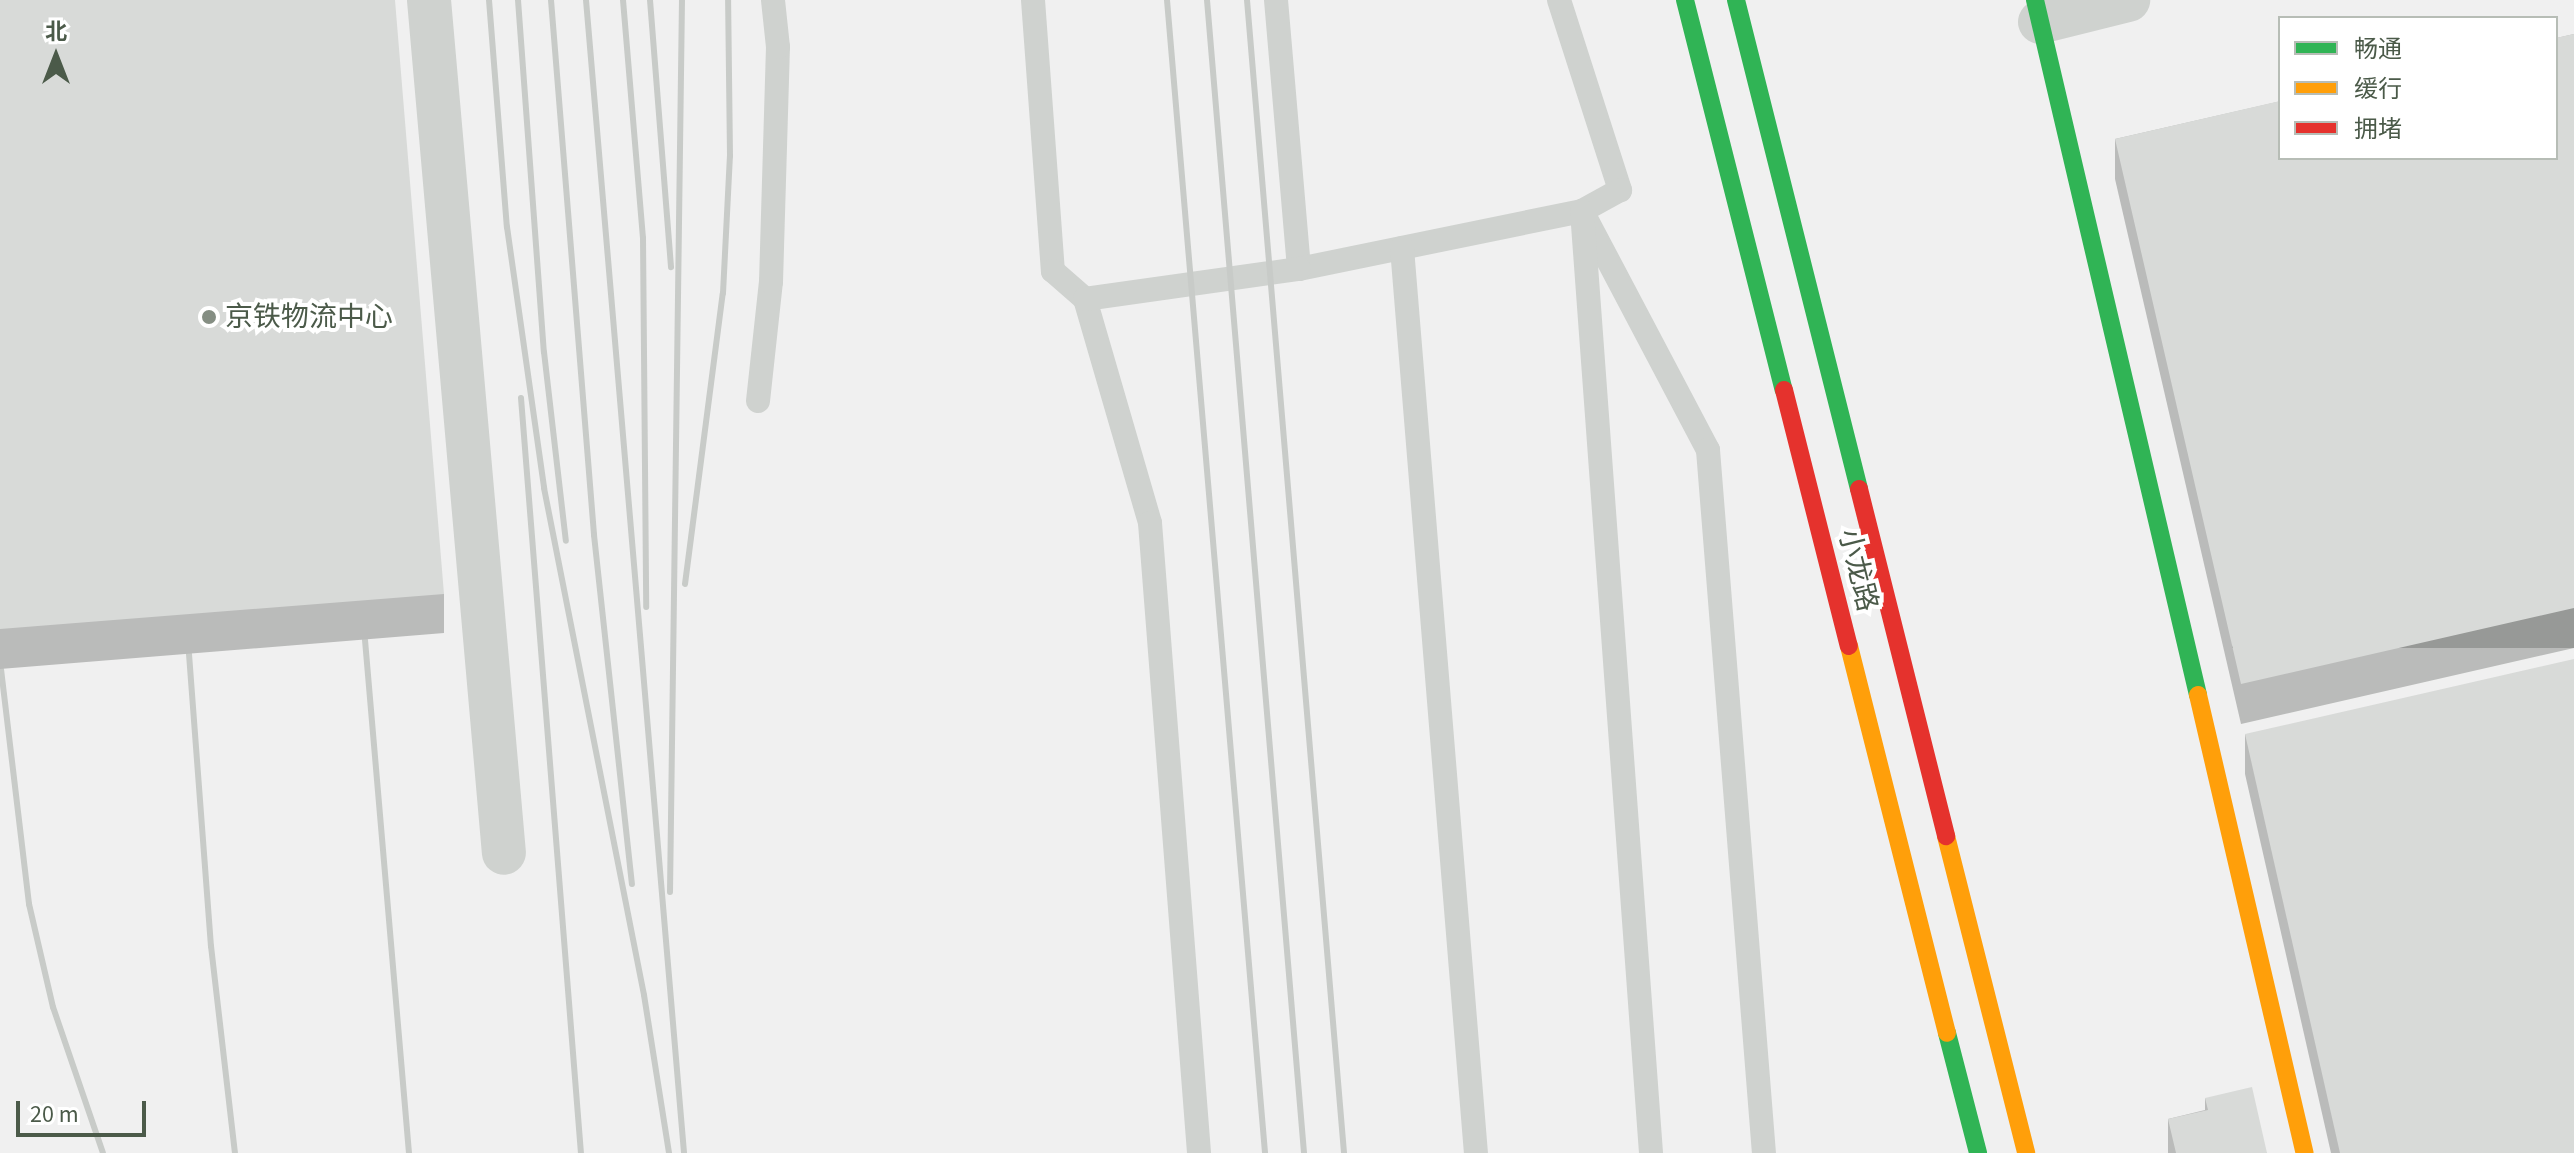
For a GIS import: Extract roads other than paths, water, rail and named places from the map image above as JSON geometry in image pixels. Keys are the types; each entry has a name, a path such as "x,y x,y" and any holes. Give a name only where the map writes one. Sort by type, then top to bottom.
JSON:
{"street":[{"path":"429,0 504,853"},
{"name":"小龙路","path":"1685,0 1978,1153"},
{"name":"小龙路","path":"1736,0 2026,1153"},
{"path":"2128,0 2038,11 2305,1153"}],"lane":[{"path":"758,401 771,282 778,47 773,0"},
{"path":"1033,0 1053,271 1085,299 1150,523 1199,1153"},
{"path":"1276,0 1299,269"},
{"path":"1085,299 1299,269 1582,211 1620,190 1559,0"},
{"path":"1582,211 1651,1153"},
{"path":"1582,211 1708,450 1764,1153"},
{"path":"1402,248 1476,1153"}],"railway":[{"path":"489,0 507,227 544,488 644,995 669,1153"},
{"path":"518,0 544,352 566,541"},
{"path":"551,0 594,535 632,884"},
{"path":"586,0 684,1153"},
{"path":"623,0 643,238 646,607"},
{"path":"650,0 671,267"},
{"path":"670,892 682,0"},
{"path":"685,584 723,293 730,156 728,0"},
{"path":"1167,0 1265,1153"},
{"path":"1207,0 1304,1153"},
{"path":"1247,0 1344,1153"},
{"path":"521,398 581,1153"},
{"path":"365,640 409,1153"},
{"path":"189,654 211,946 235,1153"},
{"path":"1,669 29,904 53,1007 103,1153"}],"place":[{"name":"京铁物流中心","path":"209,317"}]}
